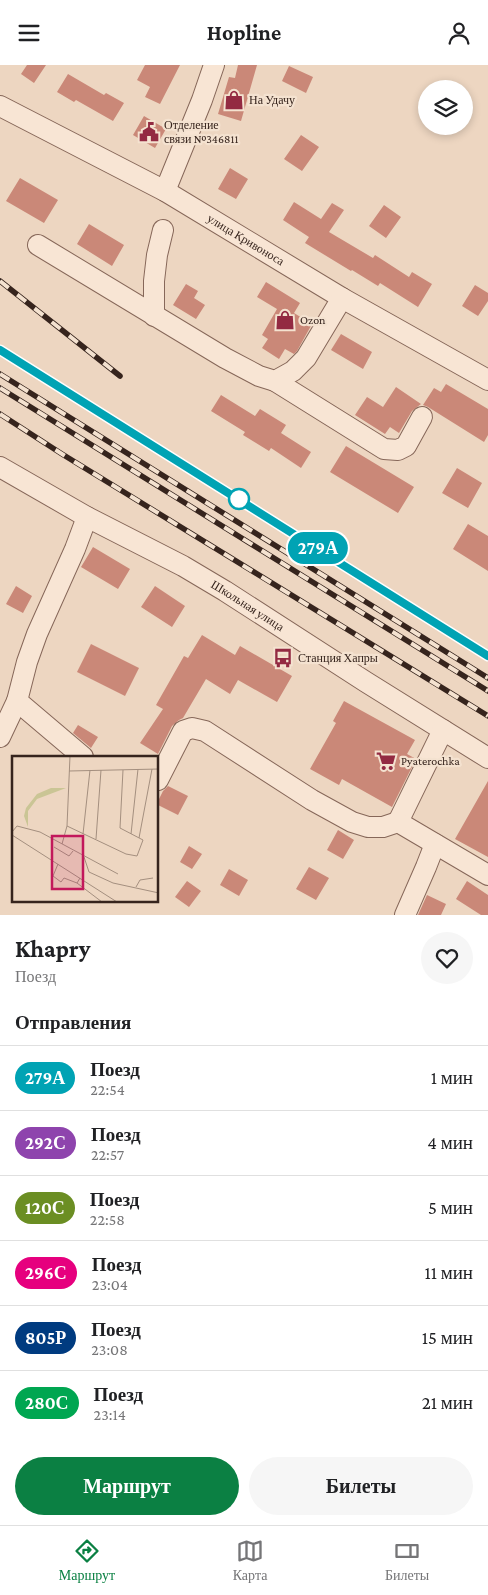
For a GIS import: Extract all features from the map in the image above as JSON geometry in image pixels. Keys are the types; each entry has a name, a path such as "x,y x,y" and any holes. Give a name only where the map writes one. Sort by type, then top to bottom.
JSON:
{"street":[{"path":"165,191 202,100 214,65"},
{"name":"улица Кривоноса","path":"0,106 165,191 342,298 488,380"},
{"path":"154,316 154,281 157,255 163,230"},
{"path":"38,245 225,358 259,376 274,381 384,449 398,450 406,446 422,417"},
{"path":"274,381 293,371 306,358 342,298"},
{"name":"Школьная улица","path":"0,467 87,517 183,566 225,591 488,758"},
{"path":"0,737 17,701 27,662 37,634 75,549 87,517"},
{"path":"17,701 82,756"},
{"path":"159,778 184,731 192,728 205,731 312,800 352,822 368,827 383,827 398,823 488,875"},
{"path":"398,823 443,730"},
{"path":"405,915 435,844"}],"building":[{"path":"27,65 46,65 34,83 21,74"},
{"path":"145,65 180,65 160,104 145,97 150,87 137,80"},
{"path":"238,65 257,65 241,121 218,114 229,77 235,78"},
{"path":"289,66 313,77 306,93 282,81"},
{"path":"68,74 104,95 106,93 124,103 113,121 76,100 74,102 57,92"},
{"name":"Отделение связи №346811","path":"144,116 166,129 155,148 133,135"},
{"path":"301,135 319,147 302,171 284,159"},
{"path":"230,168 248,179 236,199 218,189"},
{"path":"20,178 58,200 44,223 6,201"},
{"path":"294,202 321,219 332,203 344,210 329,232 373,258 375,255 409,277 412,272 432,284 418,307 380,283 378,286 305,243 309,237 283,220"},
{"path":"384,205 401,217 386,238 369,226"},
{"path":"89,224 124,245 112,266 77,244"},
{"path":"266,282 300,303 294,313 312,324 297,351 294,354 285,349 279,359 262,348 268,339 262,335 277,309 257,297"},
{"path":"186,284 198,291 194,298 205,305 196,319 173,305"},
{"path":"475,285 488,293 488,301 478,316 462,306"},
{"path":"341,334 372,352 363,369 331,350"},
{"path":"446,384 488,409 488,435 484,442 423,405 434,388 441,392"},
{"path":"396,387 421,404 412,411 399,433 390,427 385,434 355,415 367,397 383,407"},
{"path":"221,395 255,416 260,409 286,425 281,433 311,452 301,468 271,448 269,451 243,435 245,432 211,411"},
{"path":"346,446 414,487 398,513 330,472"},
{"path":"457,468 482,483 468,508 442,493"},
{"path":"468,524 488,536 488,571 453,549"},
{"path":"93,547 130,569 118,589 81,567"},
{"path":"16,586 32,596 23,613 6,604"},
{"path":"155,586 185,606 172,627 141,607"},
{"path":"202,635 235,655 240,646 292,676 277,702 238,680 230,694 206,679 183,718 172,726 158,754 140,743 163,709 156,705 184,656 188,658"},
{"path":"91,644 139,668 125,696 77,672"},
{"path":"344,701 415,740 407,754 416,759 392,807 342,779 339,785 310,769 336,723 333,721"},
{"path":"78,725 98,737 91,748 73,733"},
{"path":"488,781 488,857 455,839"},
{"path":"168,786 188,796 178,815 159,806 159,799"},
{"path":"338,830 354,840 343,859 327,850"},
{"path":"189,846 202,854 192,869 180,862"},
{"path":"309,867 329,878 316,900 296,889"},
{"path":"229,869 248,880 239,896 220,885"},
{"path":"187,881 201,891 189,907 175,897"},
{"path":"467,881 488,895 488,915 481,915 456,899"},
{"path":"427,895 446,904 441,915 418,915"}],"railway":[{"path":"0,281 120,376"},
{"path":"0,350 488,656"},
{"path":"0,374 488,678"},
{"path":"0,388 488,691"},
{"path":"0,414 488,716"}],"train":[{"name":"279А","path":"0,350 488,656"}],"place":[{"name":"На Удачу","path":"234,100"},
{"name":"Отделение связи №346811","path":"149,132"},
{"name":"Ozon","path":"285,320"},
{"name":"Станция Хапры","path":"283,658"},
{"name":"Pyaterochka","path":"386,761"}]}
